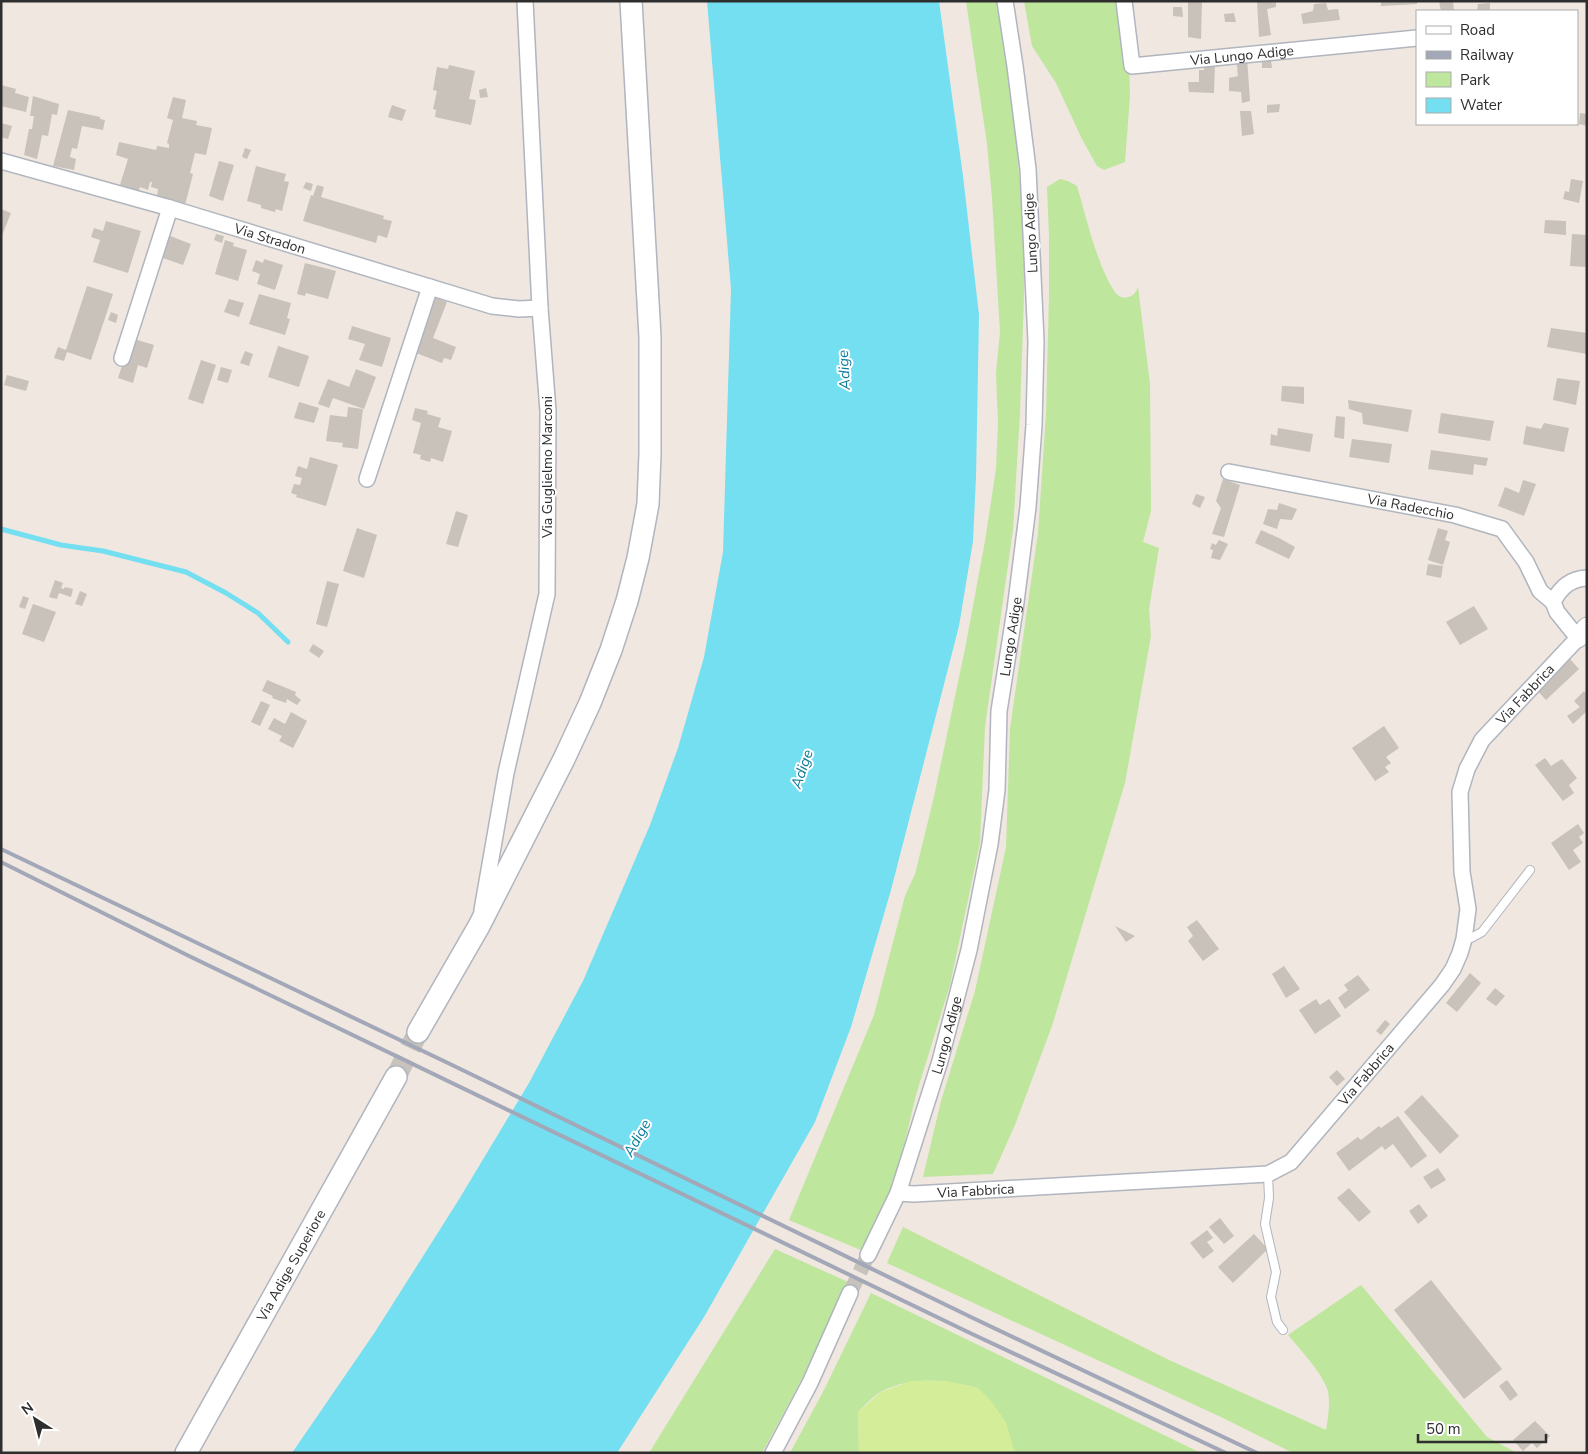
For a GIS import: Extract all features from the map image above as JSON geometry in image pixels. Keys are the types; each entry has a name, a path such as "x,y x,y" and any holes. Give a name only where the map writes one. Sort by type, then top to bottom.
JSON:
{"main road":[{"path":"418,1032 479,926 590,704 611,650 627,601 638,558 648,504 650,337 631,1"},
{"name":"Via Adige Superiore","path":"186,1453 396,1077"}],"street":[{"name":"Via Guglielmo Marconi","path":"479,926 506,773 547,594 548,411 540,308 525,1"},
{"name":"Lungo Adige","path":"868,1255 898,1193 940,1060 969,950 990,844 997,790 999,711 1015,610 1028,508 1034,425 1036,350 1032,242 1028,169 1005,1"},
{"name":"Via Lungo Adige","path":"1124,1 1132,66 1416,38"},
{"name":"Via Stradon","path":"1,161 170,208 492,306 519,309 540,308"},
{"path":"122,358 170,208"},
{"path":"367,479 430,287"},
{"name":"Via Radecchio","path":"1229,472 1455,515 1502,529 1526,562 1540,590 1553,602 1557,612 1584,630"},
{"path":"1553,602 1558,592 1567,584 1575,579 1587,578"},
{"name":"Via Fabbrica","path":"898,1193 924,1194 1268,1174 1291,1162 1442,985 1453,969 1464,939 1468,909 1462,872 1460,792 1467,768 1482,740 1584,630"},
{"path":"773,1453 810,1383 850,1293"}],"lane":[{"path":"1464,939 1471,938 1482,932 1530,870"},
{"path":"1268,1174 1269,1198 1265,1224 1276,1272 1271,1297 1277,1322 1283,1330"}],"green space":[{"path":"966,1 999,1 1015,124 1024,237 1024,296 1013,530 985,727 980,843 950,985 916,1095 894,1187 863,1251 789,1220 874,1015 905,896 915,874 933,801 965,649 996,469 998,423 996,373 1000,332 992,198 987,144"},
{"path":"1024,1 1116,1 1129,56 1130,96 1125,162 1104,170 1097,166 1056,83 1032,46"},
{"path":"1060,179 1077,186 1097,255 1115,292 1121,297 1126,298 1133,295 1138,287 1150,384 1151,511 1143,542 1159,548 1149,609 1151,636 1125,783 1052,1026 1015,1125 993,1174 923,1177 941,1101 975,991 1006,847 1010,729 1038,533 1046,414 1049,296 1047,187"},
{"path":"903,1227 1169,1360 1326,1430 1329,1404 1327,1388 1315,1367 1288,1335 1361,1285 1487,1437 1517,1453 1293,1453 1221,1417 887,1263"},
{"path":"775,1249 848,1282 802,1379 762,1453 649,1453"},
{"path":"871,1293 1201,1453 1015,1453 978,1388 930,1380 907,1383 882,1391 858,1412 859,1453 790,1453 824,1390"},
{"path":"911,1381 947,1381 978,1388 991,1401 1006,1422 1015,1453 859,1453 858,1412 881,1392"}],"water":[{"name":"Adige","path":"707,1 939,1 963,176 979,315 973,541 959,626 891,890 851,1027 815,1122 704,1317 617,1453 292,1453 375,1332 458,1201 529,1083 583,981 650,825 678,748 704,657 723,552 731,289"}],"building":[{"path":"1188,1 1202,1 1201,39 1188,37"},
{"path":"1257,1 1276,1 1276,7 1267,9 1271,35 1259,37"},
{"path":"1381,1 1417,1 1417,4 1381,6"},
{"path":"1439,1 1453,1 1454,10 1441,10"},
{"path":"1326,3 1328,10 1338,9 1340,20 1303,24 1301,14 1313,11 1314,4"},
{"path":"1490,3 1490,10 1477,10 1478,4"},
{"path":"1173,7 1182,7 1183,17 1173,16"},
{"path":"1234,13 1236,22 1225,22 1224,14"},
{"path":"1236,58 1247,58 1250,101 1242,103 1241,92 1229,91 1229,78 1238,76"},
{"path":"1262,60 1271,60 1272,68 1262,68"},
{"path":"1204,62 1215,62 1214,93 1189,92 1188,82 1199,82 1199,70 1204,70"},
{"path":"449,65 475,71 469,99 476,100 471,125 435,117 436,110 433,109 437,91 433,90 437,67 448,69"},
{"path":"1,85 16,89 15,93 29,97 26,112 1,106"},
{"path":"486,88 488,97 480,98 479,90"},
{"path":"33,96 59,104 57,115 52,114 48,136 42,135 37,159 24,155 29,129 32,129 34,116 30,116"},
{"path":"173,97 186,100 182,118 197,121 196,125 212,128 206,155 195,153 190,173 193,174 185,205 157,196 158,189 151,187 152,182 150,182 148,190 140,187 138,193 119,188 128,159 116,155 119,142 156,150 157,146 169,148 167,143 173,120 167,118"},
{"path":"1280,104 1279,112 1267,113 1267,105"},
{"path":"392,105 406,110 402,121 388,117"},
{"path":"68,110 100,117 100,119 105,120 103,130 82,126 77,149 72,148 70,157 76,159 74,170 53,166"},
{"path":"1240,111 1251,111 1254,134 1242,136"},
{"path":"1580,113 1587,114 1587,126 1579,124"},
{"path":"1,123 12,126 8,139 1,137"},
{"path":"245,148 251,150 247,159 242,157"},
{"path":"219,161 234,165 223,201 209,196"},
{"path":"256,166 286,174 284,181 289,182 282,211 276,209 275,212 261,208 261,205 247,201"},
{"path":"1571,179 1583,181 1579,203 1563,199 1565,191 1569,192"},
{"path":"306,182 313,184 311,191 303,188"},
{"path":"317,185 324,187 321,197 384,216 383,219 392,221 387,238 378,235 376,243 303,221 311,195 313,196"},
{"path":"1,209 11,213 1,238"},
{"path":"1545,220 1566,221 1566,235 1544,233"},
{"path":"106,221 141,231 128,273 93,262 100,240 91,237 94,228 103,231"},
{"path":"165,234 191,244 183,265 157,256"},
{"path":"216,234 224,236 222,243 214,240"},
{"path":"1572,234 1587,235 1587,267 1570,266"},
{"path":"225,240 234,243 233,246 247,250 238,281 215,274"},
{"path":"264,259 283,265 275,290 257,284 260,274 252,271 256,260 263,263"},
{"path":"305,263 336,271 328,299 306,293 305,296 297,294"},
{"path":"87,286 113,294 91,360 67,352 64,361 54,358 58,347 66,350"},
{"path":"259,294 291,303 287,318 290,319 285,335 249,324"},
{"path":"432,296 447,302 433,338 456,347 451,360 444,358 442,363 411,351"},
{"path":"229,299 244,303 239,317 224,312"},
{"path":"111,312 118,315 116,323 108,320"},
{"path":"352,326 391,338 382,367 359,360 365,344 348,339"},
{"path":"1551,328 1587,333 1587,354 1547,347"},
{"path":"131,338 154,345 147,368 138,365 133,383 118,378"},
{"path":"278,346 309,356 299,387 268,377"},
{"path":"245,351 253,354 249,366 240,363"},
{"path":"201,360 216,365 203,404 188,399"},
{"path":"221,367 232,370 228,383 217,380"},
{"path":"356,369 376,377 364,409 333,398 329,408 318,404 328,379 349,387"},
{"path":"7,375 29,381 26,391 4,385"},
{"path":"1557,378 1580,381 1576,405 1553,400"},
{"path":"1282,386 1304,387 1304,404 1281,401"},
{"path":"1348,400 1412,410 1408,432 1363,424 1362,413 1349,409"},
{"path":"299,402 319,408 314,423 294,418"},
{"path":"348,407 363,409 358,449 342,447 343,443 326,441 330,415 347,417"},
{"path":"415,408 428,411 427,414 441,418 438,427 452,431 443,462 431,458 430,462 420,459 421,455 413,453 421,423 412,420"},
{"path":"1441,413 1494,421 1490,441 1438,433"},
{"path":"1336,416 1345,417 1344,439 1334,437"},
{"path":"1544,423 1569,428 1564,452 1523,444 1526,426 1541,429"},
{"path":"1278,428 1313,434 1310,452 1270,445 1271,434 1277,436"},
{"path":"1352,439 1392,444 1389,463 1349,457"},
{"path":"1431,450 1488,458 1486,466 1474,464 1473,475 1428,469"},
{"path":"310,457 338,465 326,506 296,497 297,495 291,493 294,484 300,485 302,478 295,476 298,466 307,469"},
{"path":"1223,479 1240,485 1224,537 1212,534 1221,508 1216,501"},
{"path":"1523,480 1536,484 1524,516 1498,506 1505,487 1519,493"},
{"path":"1196,494 1205,497 1200,508 1192,504"},
{"path":"1279,503 1297,509 1292,520 1280,519 1277,529 1263,524 1268,509 1277,510"},
{"path":"456,511 468,515 458,547 446,544"},
{"path":"357,528 377,535 364,578 343,571"},
{"path":"1438,528 1448,531 1445,540 1450,542 1443,565 1428,560"},
{"path":"1261,530 1295,547 1289,559 1255,543"},
{"path":"1219,540 1228,544 1220,560 1211,558 1213,550 1210,549 1212,543 1216,545"},
{"path":"1428,564 1443,566 1441,578 1426,575"},
{"path":"55,580 63,583 61,588 73,589 71,597 59,593 57,599 49,597"},
{"path":"327,581 339,584 327,627 316,624"},
{"path":"80,591 87,594 82,606 75,604"},
{"path":"23,596 29,598 25,609 19,607"},
{"path":"33,604 56,612 44,642 22,634"},
{"path":"1474,606 1488,629 1460,645 1446,622"},
{"path":"313,644 324,651 319,658 309,651"},
{"path":"1569,658 1579,669 1546,700 1536,689"},
{"path":"267,680 296,692 295,695 301,700 297,705 287,699 286,703 272,698 273,696 262,691"},
{"path":"1584,691 1587,694 1587,711 1573,724 1567,716 1580,707 1574,701"},
{"path":"261,701 270,705 260,726 251,722"},
{"path":"291,712 307,721 293,748 279,741 282,736 268,729 274,718 285,724"},
{"path":"1384,726 1399,748 1386,757 1391,763 1385,767 1389,772 1375,781 1352,748"},
{"path":"1545,758 1551,766 1562,759 1577,778 1569,785 1574,793 1563,801 1535,765"},
{"path":"1578,824 1584,833 1579,837 1583,843 1573,850 1581,862 1569,870 1551,843"},
{"path":"1197,920 1219,949 1203,961 1188,941 1193,936 1187,927"},
{"path":"1115,926 1135,936 1126,942"},
{"path":"1284,966 1300,989 1286,998 1272,974"},
{"path":"1470,973 1481,983 1457,1012 1446,1003"},
{"path":"1358,975 1370,990 1345,1009 1338,998 1348,990 1344,985"},
{"path":"1495,988 1505,996 1496,1006 1486,999"},
{"path":"1316,999 1320,1005 1329,999 1341,1016 1315,1034 1299,1010"},
{"path":"1385,1020 1390,1024 1381,1035 1376,1031"},
{"path":"1337,1070 1345,1079 1337,1086 1329,1077"},
{"path":"1422,1095 1459,1136 1440,1154 1404,1112"},
{"path":"1398,1116 1427,1156 1411,1168 1393,1144 1385,1150 1382,1146 1349,1171 1336,1153 1358,1137 1361,1140 1379,1126 1381,1128"},
{"path":"1438,1168 1446,1180 1431,1189 1423,1177"},
{"path":"1349,1188 1371,1212 1359,1222 1337,1198"},
{"path":"1419,1204 1428,1216 1418,1224 1409,1211"},
{"path":"1220,1218 1234,1236 1224,1244 1209,1227"},
{"path":"1207,1230 1213,1238 1207,1242 1214,1251 1203,1259 1190,1243"},
{"path":"1254,1234 1268,1249 1233,1283 1218,1267"},
{"path":"1431,1280 1502,1369 1464,1399 1394,1310"},
{"path":"1507,1380 1518,1395 1510,1401 1499,1386"},
{"path":"1535,1421 1550,1436 1537,1448 1532,1443 1523,1451 1513,1440"}],"waterway":[{"path":"1,529 61,545 103,551 186,572 226,593 258,613 288,642"}],"tunnel":[{"path":"396,1077 418,1032"},
{"path":"850,1293 868,1255"}],"railway":[{"path":"1,849 1257,1453"},
{"path":"1,862 189,956 970,1333 1226,1453"}]}
